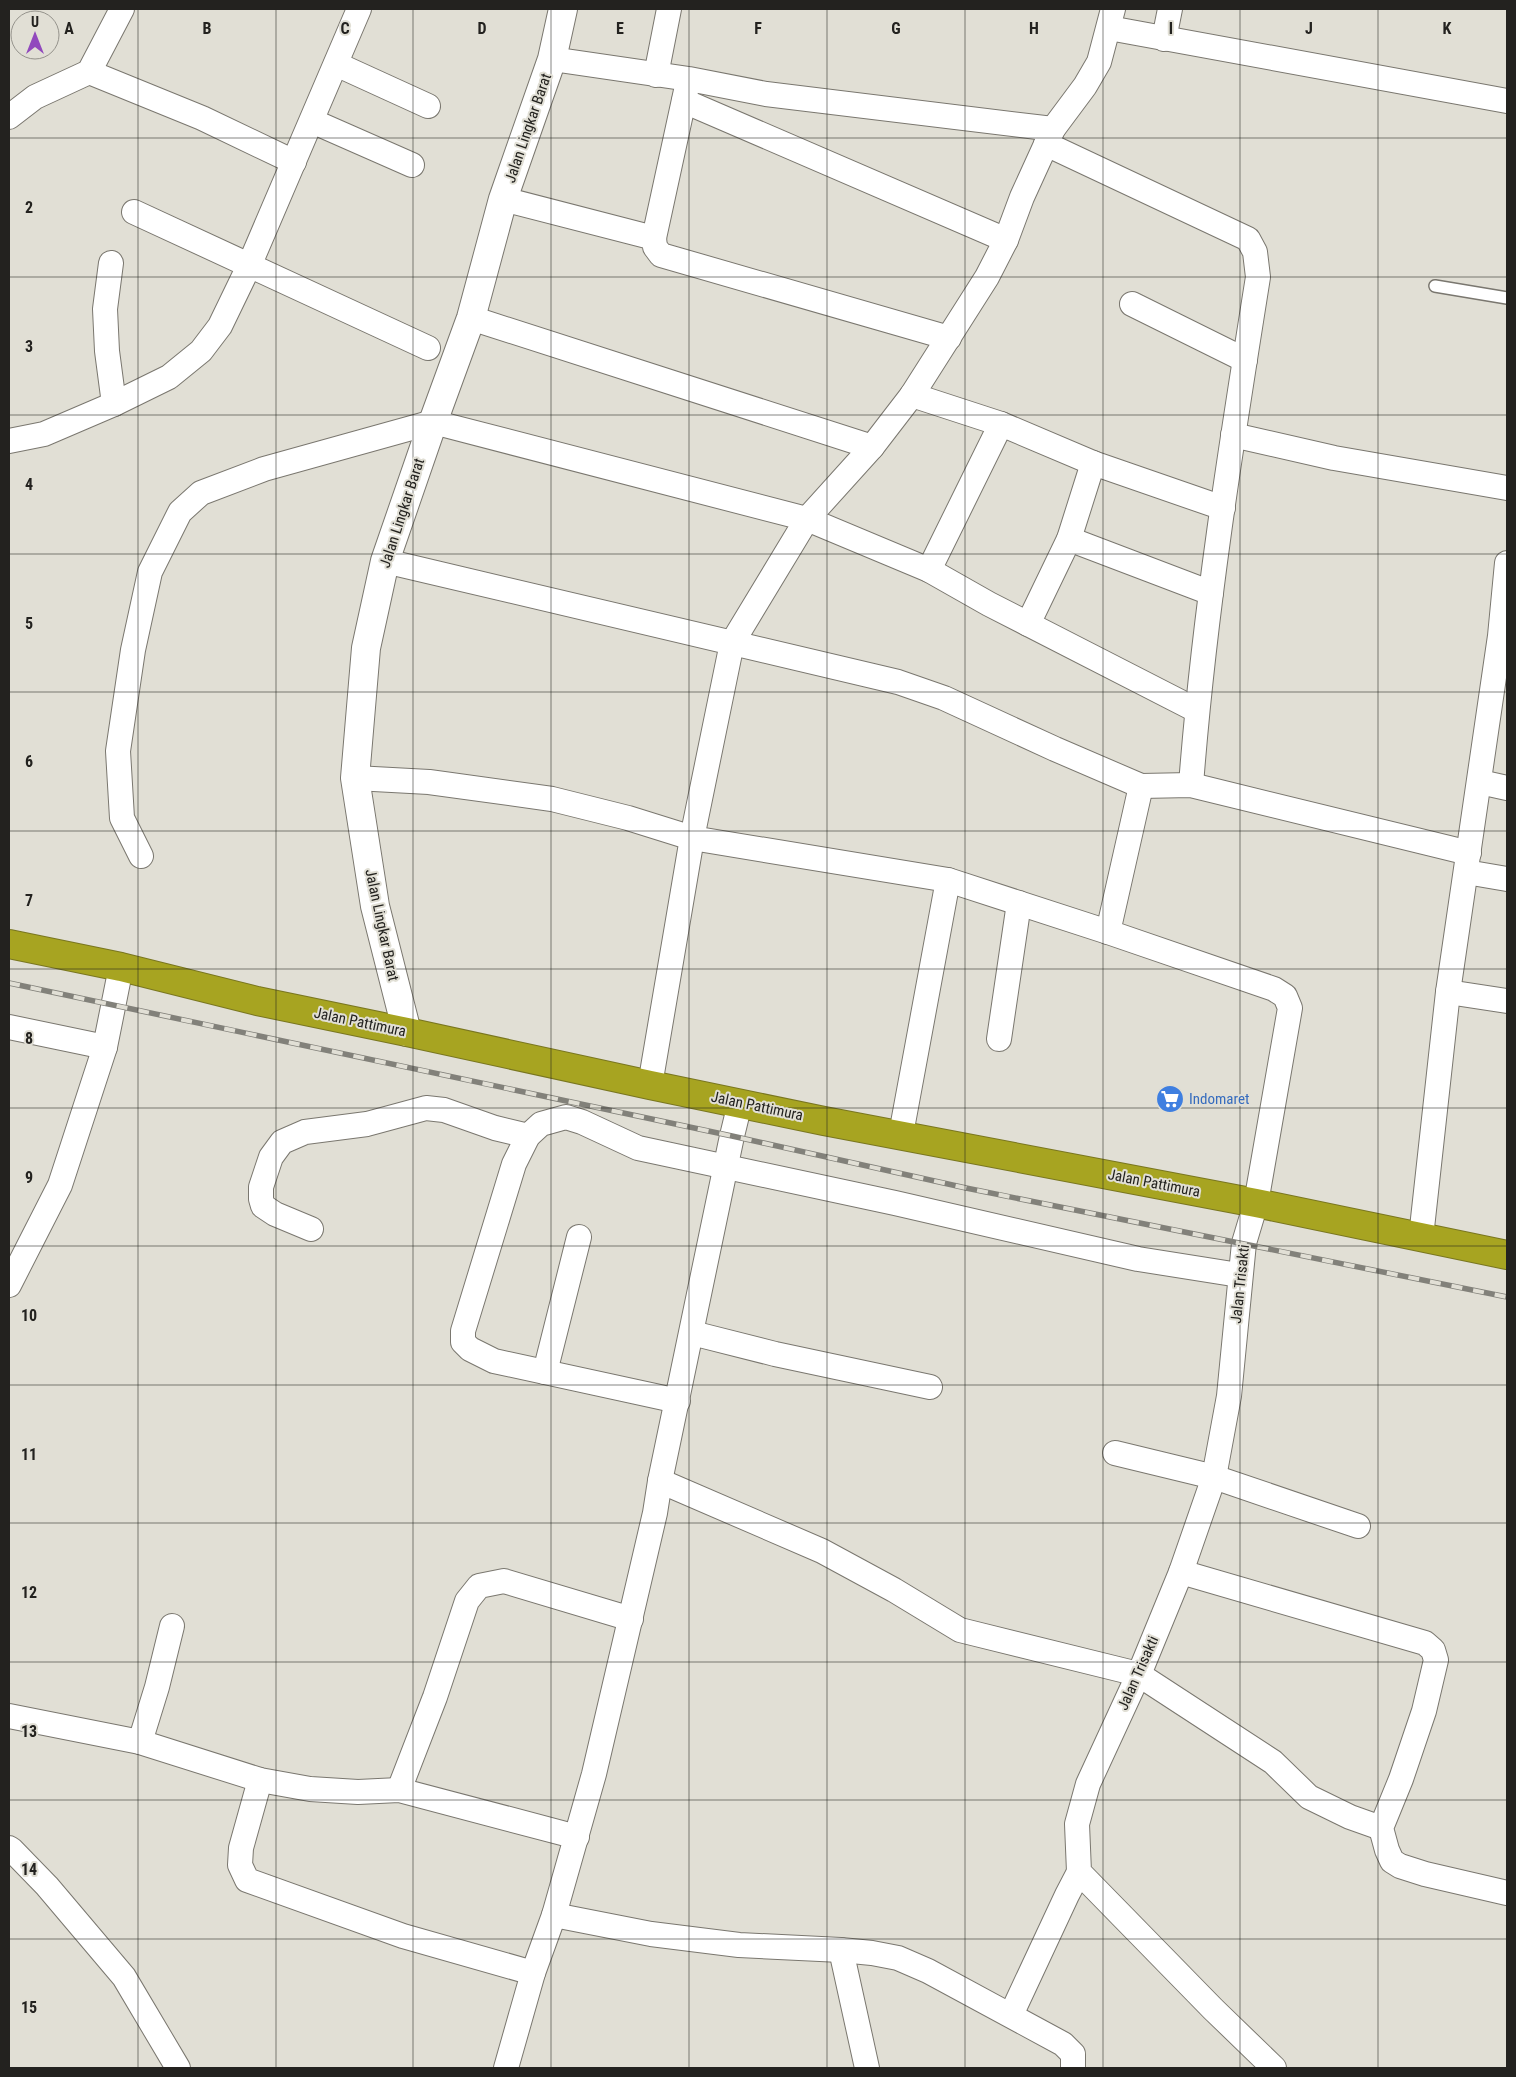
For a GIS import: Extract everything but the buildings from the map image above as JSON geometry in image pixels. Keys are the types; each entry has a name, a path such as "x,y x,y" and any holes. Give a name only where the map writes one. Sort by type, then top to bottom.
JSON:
{"highway":[{"name":"Jalan Pattimura","path":"9,944 121,967 257,1001 650,1085 1256,1203 1507,1255"}],"street":[{"path":"9,118 35,97 89,72 122,9"},
{"path":"9,441 44,434 114,404 169,377 201,351 220,326 249,266 359,9"},
{"name":"Jalan Lingkar Barat","path":"407,1032 375,906 355,778 366,648 385,561 432,422 471,318 503,199 552,59 563,9"},
{"path":"656,75 670,9"},
{"path":"1164,39 1170,9"},
{"path":"650,1085 692,838 732,643 807,519 872,447 912,395 987,277 1006,240 1022,197 1049,136 1085,86 1099,62 1111,18 1164,39 1507,102"},
{"path":"552,59 656,75 1006,240"},
{"path":"336,64 428,106"},
{"path":"89,72 202,118 294,162"},
{"path":"686,90 766,94 1049,136 1248,239 1255,252 1258,277 1210,593 1196,710 1191,785"},
{"path":"686,90 654,238 655,247 661,255 949,338"},
{"path":"312,121 412,165"},
{"path":"503,199 654,238"},
{"path":"134,212 428,348"},
{"path":"111,263 105,309 107,351 114,404"},
{"path":"1132,304 1245,360"},
{"path":"471,318 872,447"},
{"path":"912,395 1000,424 1093,464 1223,508"},
{"path":"141,856 122,818 118,751 133,650 150,572 180,512 201,493 264,469 432,422 807,519 929,570 1028,624 1196,710"},
{"path":"929,570 1000,424"},
{"path":"1233,435 1334,458 1507,488"},
{"path":"1028,624 1069,539 1093,464"},
{"path":"1069,539 1210,593"},
{"path":"385,561 898,682 944,698 1142,786 1191,785 1468,862 1507,879"},
{"path":"1421,1237 1448,992 1504,636 1507,564"},
{"name":"Jalan Trisakti","path":"355,778 428,782 552,799 628,818 692,838 948,880 1274,989 1285,996 1290,1008 1256,1203 1244,1243 1239,1275 1229,1396 1214,1477 1181,1572 1138,1674 1088,1784 1077,1824 1073,1883"},
{"path":"1480,782 1507,788"},
{"path":"1108,932 1142,786"},
{"path":"901,1134 948,880"},
{"path":"999,1039 1019,903"},
{"path":"9,1285 60,1185 105,1047 121,967"},
{"path":"1448,992 1507,1000"},
{"path":"9,1027 105,1047"},
{"path":"506,2068 533,1973 554,1915 594,1774 655,1513 660,1481 740,1103"},
{"path":"310,1229 275,1214 263,1206 261,1187 271,1157 282,1142 306,1132 367,1124 426,1108 444,1110 495,1128 528,1136"},
{"path":"678,1401 494,1361 470,1349 462,1342 463,1331 514,1164 528,1136 541,1124 566,1118 582,1122 638,1148 895,1203 1138,1259 1239,1275"},
{"path":"545,1372 579,1237"},
{"path":"692,1333 775,1354 930,1387"},
{"path":"1115,1453 1214,1477 1358,1526"},
{"path":"660,1481 822,1551 960,1630 1138,1674 1273,1762 1309,1796 1350,1817 1382,1828"},
{"path":"1181,1572 1425,1643 1433,1650 1436,1660 1424,1711 1382,1828 1392,1861 1400,1866 1425,1874 1507,1892"},
{"path":"398,1790 435,1697 467,1601 479,1586 504,1581 631,1619"},
{"path":"140,1742 157,1687 172,1626"},
{"path":"9,1716 140,1742 260,1780 310,1789 358,1792 398,1790 577,1837"},
{"path":"260,1780 241,1848 240,1865 248,1880 403,1936 533,1973"},
{"path":"9,1848 47,1886 124,1977 178,2068"},
{"path":"1011,2016 1073,1883 1213,2009 1274,2068"},
{"path":"554,1915 651,1934 739,1945 872,1953 898,1958 928,1971 1063,2044 1073,2054 1073,2068"},
{"path":"845,1951 867,2068"}],"lane":[{"path":"1435,286 1507,298"}],"railway":[{"path":"9,983 732,1136 966,1188 1507,1297"}],"place":[{"name":"Indomaret","path":"1170,1099"}]}
